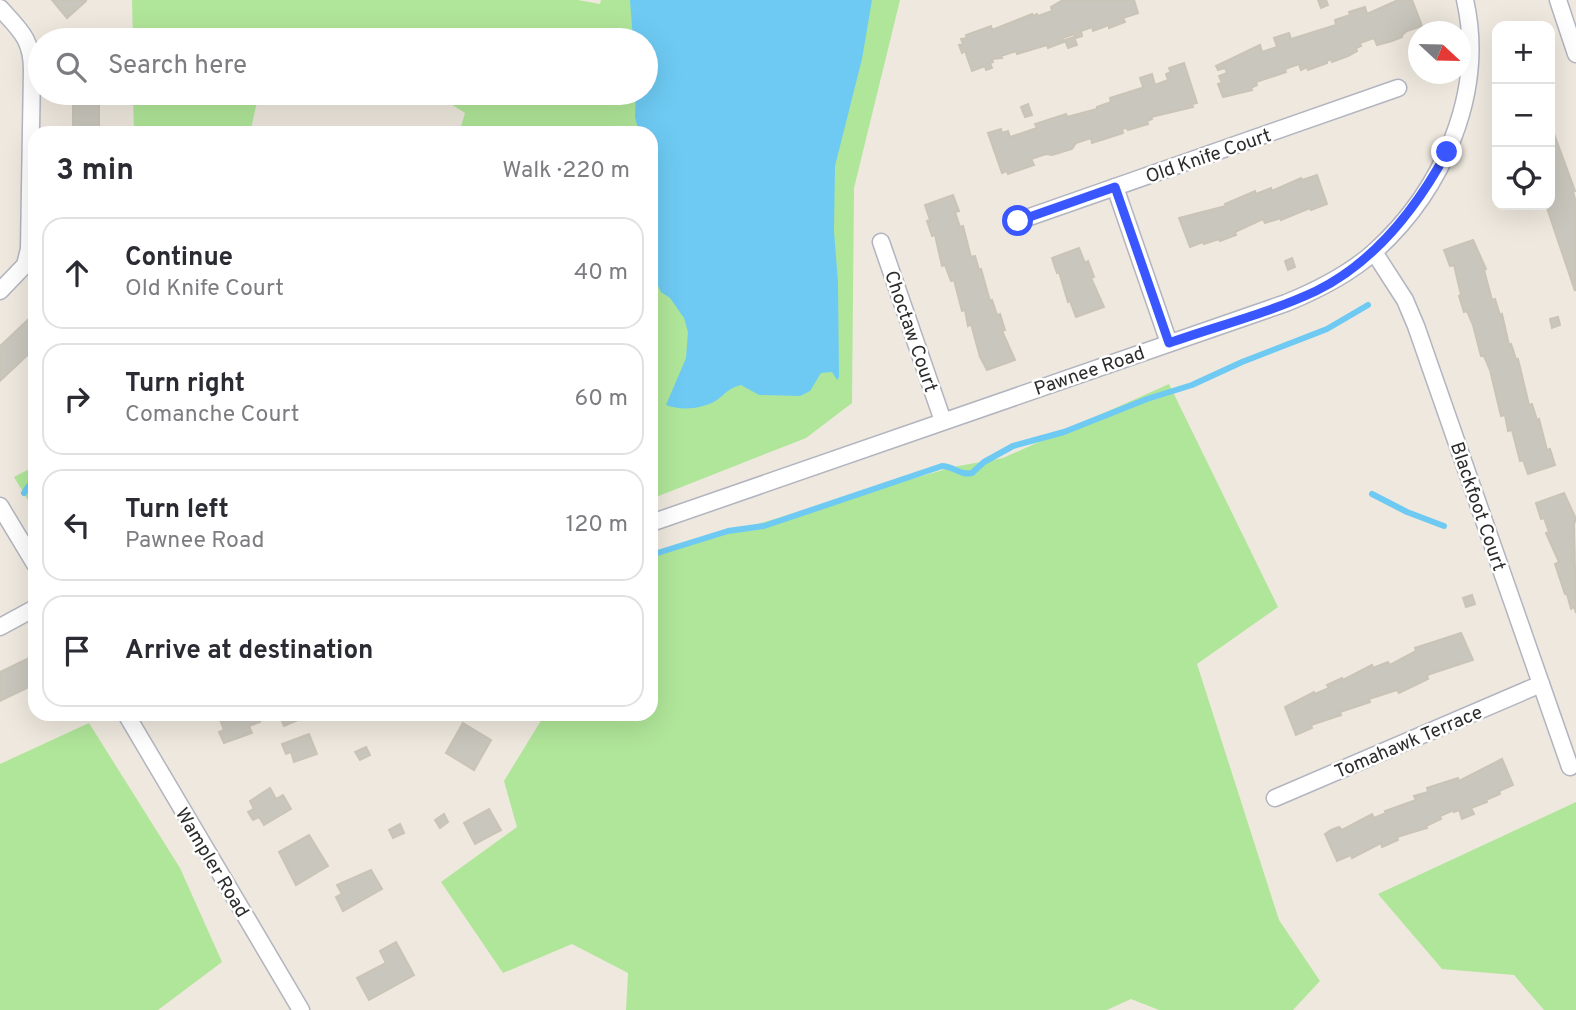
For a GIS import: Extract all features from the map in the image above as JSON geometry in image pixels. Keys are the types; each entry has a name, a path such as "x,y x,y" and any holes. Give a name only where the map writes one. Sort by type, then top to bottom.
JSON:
{"street":[{"name":"Pawnee Road","path":"658,521 1317,290 1345,274 1374,252 1396,229 1427,188 1447,152 1465,99 1470,70 1470,35 1465,0"},
{"path":"1558,0 1576,54"},
{"path":"0,8 28,40"},
{"name":"Old Knife Court","path":"1018,221 1398,88"},
{"path":"31,105 31,126"},
{"path":"1115,187 1169,343"},
{"name":"Choctaw Court","path":"881,242 943,421"},
{"name":"Blackfoot Court","path":"1374,252 1405,300 1416,326 1570,768"},
{"path":"0,291 25,265 28,253"},
{"path":"0,506 28,552"},
{"path":"0,627 28,612"},
{"name":"Tomahawk Terrace","path":"1275,798 1541,684"},
{"name":"Wampler Road","path":"129,721 302,1010"}],"green space":[{"path":"132,0 578,0 600,4 601,0 900,0 854,188 852,403 806,438 658,496 658,126 461,126 465,113 452,105 658,105 658,28 133,28"},
{"path":"133,105 256,105 252,126 134,126"},
{"path":"1169,384 1278,607 1197,664 1279,920 1320,981 1293,1010 1159,1010 1131,999 1107,1010 626,1010 628,973 572,944 503,973 441,882 517,827 504,781 541,721 658,721 658,553 953,467 1003,458"},
{"path":"28,470 28,500 14,477"},
{"path":"89,723 180,868 222,962 158,1010 0,1010 0,764"},
{"path":"1576,802 1576,1010 1544,1010 1514,975 1442,969 1378,894"}],"water":[{"path":"630,0 872,0 862,59 835,166 837,380 832,372 821,373 810,391 800,396 759,395 741,385 717,400 699,407 666,405 686,358 688,332 684,318 658,286 658,126 637,126 635,117 636,105 658,105 658,28 632,28"}],"building":[{"path":"52,0 86,0 86,1 67,18"},
{"path":"1063,0 1134,0 1138,13 1123,18 1125,22 1109,28 1109,25 1093,31 1092,27 1081,31 1082,36 1076,38 1074,34 1063,38 1064,42 1048,48 1047,45 1017,54 1016,51 1001,56 1002,58 992,59 992,68 986,70 985,66 972,71 965,51 962,53 959,45 963,44 961,39 967,38 966,35 991,26 992,30 1032,14 1038,16 1052,11 1051,7"},
{"path":"1318,0 1326,0 1328,5 1321,8"},
{"path":"1398,0 1412,0 1420,21 1408,21 1408,31 1392,41 1377,45 1374,38 1360,43 1357,51 1348,56 1332,62 1331,59 1308,70 1307,67 1301,70 1299,64 1285,69 1286,72 1256,82 1257,85 1251,88 1252,90 1223,97 1218,84 1222,83 1219,76 1227,73 1225,68 1218,70 1216,66 1260,45 1262,52 1277,47 1274,38 1289,33 1291,39 1336,25 1335,20 1350,15 1349,12 1365,7 1367,14"},
{"path":"1074,37 1077,45 1068,48 1065,40"},
{"path":"1184,63 1197,103 1192,104 1193,107 1151,117 1152,119 1147,121 1148,124 1128,130 1122,129 1123,133 1092,143 1091,138 1076,143 1072,149 1031,159 1034,165 1008,174 1007,171 1002,173 988,133 1001,129 1002,133 1008,131 1010,137 1037,128 1035,124 1066,114 1067,117 1097,109 1111,102 1110,98 1142,88 1144,90 1140,78 1152,74 1155,85 1168,80 1166,74 1171,72 1169,68"},
{"path":"1028,104 1032,115 1025,117 1021,107"},
{"path":"73,105 99,105 99,126 73,126"},
{"path":"1555,136 1575,191 1575,291 1548,210 1555,210"},
{"path":"1317,175 1327,204 1281,220 1265,223 1263,219 1235,232 1236,235 1190,247 1179,218 1226,206 1225,204 1255,191 1256,194 1271,188 1272,191 1301,178 1302,180"},
{"path":"953,195 959,211 955,212 960,227 963,226 971,257 975,256 979,270 981,269 990,301 992,300 997,315 1000,314 1005,330 1002,331 1015,360 987,370 980,357 971,324 968,326 965,310 962,311 954,280 951,281 945,265 942,266 935,235 932,236 927,221 930,220 925,205"},
{"path":"1473,240 1486,269 1484,270 1492,300 1495,299 1500,315 1502,314 1509,345 1511,344 1518,359 1529,405 1532,404 1537,420 1539,419 1547,450 1550,449 1555,465 1528,474 1523,460 1520,461 1512,430 1508,431 1505,415 1501,416 1490,370 1484,356 1481,356 1473,325 1467,311 1464,312 1459,296 1461,295 1454,265 1450,266 1444,250"},
{"path":"1079,248 1085,263 1088,261 1094,277 1091,278 1104,307 1076,317 1052,258"},
{"path":"1292,258 1295,267 1288,270 1285,261"},
{"path":"1558,317 1560,325 1552,328 1550,319"},
{"path":"28,320 28,355 0,381 0,346"},
{"path":"1564,493 1576,519 1576,613 1574,607 1571,609 1565,594 1555,564 1559,562 1536,503"},
{"path":"1472,595 1475,604 1466,607 1463,598"},
{"path":"1461,633 1473,660 1427,675 1428,679 1399,693 1397,690 1369,699 1370,702 1340,712 1341,715 1311,725 1312,728 1296,735 1285,707 1372,665 1373,668 1388,662 1390,665 1416,651 1415,648"},
{"path":"28,658 28,687 0,701 0,672"},
{"path":"221,721 260,722 249,726 252,733 224,743 219,732 224,730"},
{"path":"282,721 296,721 284,726"},
{"path":"463,723 491,740 474,770 446,753"},
{"path":"309,734 317,754 294,762 291,752 286,754 282,744"},
{"path":"366,747 370,755 360,760 355,752"},
{"path":"1502,759 1513,785 1499,791 1500,794 1486,800 1487,802 1471,808 1474,814 1462,819 1459,810 1454,810 1440,816 1441,819 1426,826 1427,828 1397,837 1398,840 1382,847 1381,843 1352,858 1351,855 1337,861 1325,834 1331,830 1339,827 1342,830 1372,814 1374,818 1386,813 1385,811 1416,800 1414,796 1428,792 1427,788 1458,778 1459,781"},
{"path":"270,788 276,799 283,795 291,809 264,825 259,817 253,820 248,812 254,809 250,801"},
{"path":"489,809 501,830 475,844 464,823"},
{"path":"444,814 448,822 440,828 435,820"},
{"path":"400,824 404,833 393,838 389,830"},
{"path":"309,835 328,866 296,885 279,852"},
{"path":"371,870 382,889 343,911 336,897 342,894 337,885"},
{"path":"396,942 414,975 369,1000 357,978 386,963 380,951"}],"waterway":[{"path":"658,553 728,531 764,526 942,466 972,473 984,462 1013,446 1064,432 1147,399 1192,385 1327,329 1368,305"},
{"path":"24,493 28,487"},
{"path":"1372,494 1407,512 1444,526"}],"route":[{"path":"1018,221 1115,187 1169,343 1286,303 1345,274 1374,252 1396,229 1433,179 1447,152"}]}
